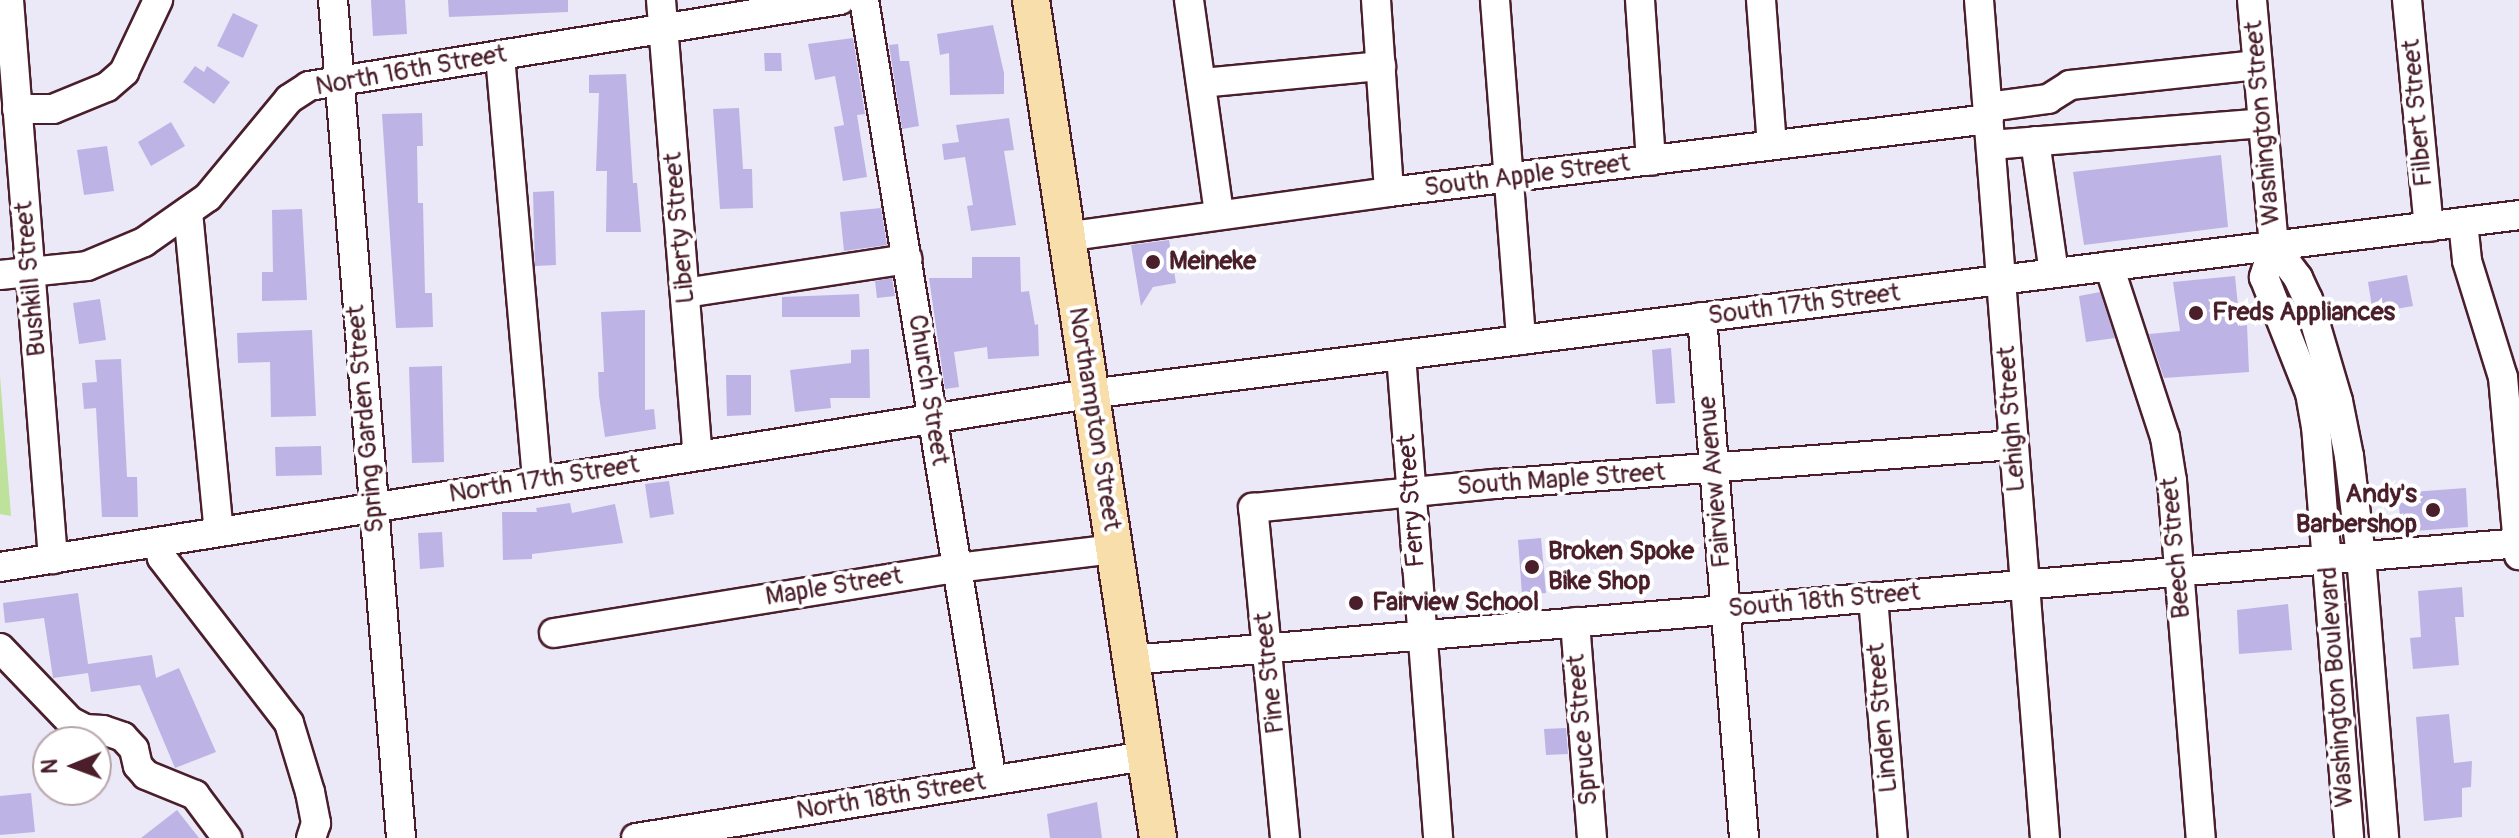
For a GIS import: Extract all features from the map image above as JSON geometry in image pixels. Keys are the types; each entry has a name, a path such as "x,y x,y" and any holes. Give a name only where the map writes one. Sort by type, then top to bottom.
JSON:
{"main road":[{"name":"Northampton Street","path":"1031,0 1158,838"}],"street":[{"name":"Bushkill Street","path":"9,0 53,559"},
{"path":"17,109 53,109 107,87 124,72 158,0"},
{"name":"Spring Garden Street","path":"333,0 401,838"},
{"name":"Liberty Street","path":"661,0 698,456"},
{"name":"North 16th Street","path":"0,275 87,266 116,257 208,197 236,167 289,99 309,86 840,0"},
{"name":"Church Street","path":"864,0 992,781"},
{"path":"1189,0 1219,214"},
{"path":"1376,0 1389,192"},
{"path":"1495,0 1521,340"},
{"path":"1640,0 1651,161"},
{"path":"1761,0 1772,145"},
{"name":"Lehigh Street","path":"1979,0 2045,838"},
{"name":"Washington Street","path":"2252,0 2274,246"},
{"name":"Filbert Street","path":"2407,0 2429,227"},
{"path":"500,56 537,481"},
{"path":"1989,124 2048,99 2070,85 2257,65"},
{"path":"1201,83 1381,66"},
{"path":"1989,124 2035,141 2263,123"},
{"name":"South Apple Street","path":"1065,237 1219,214 1772,145 1989,124"},
{"path":"2035,141 2054,273"},
{"path":"188,212 219,532"},
{"name":"South 17th Street","path":"1089,394 2519,215"},
{"path":"2463,222 2467,261 2503,377 2519,555"},
{"name":"Washington Boulevard","path":"2274,246 2298,278 2322,342 2349,456 2361,556 2384,838"},
{"name":"Washington Boulevard","path":"2274,246 2264,277 2310,393 2324,497 2349,838"},
{"path":"685,293 907,259"},
{"name":"Beech Street","path":"2109,266 2165,437 2180,571 2201,838"},
{"name":"Fairview Avenue","path":"1702,317 1744,838"},
{"name":"Ferry Street","path":"1401,355 1438,838"},
{"name":"North 17th Street","path":"0,567 1089,394"},
{"name":"South Maple Street","path":"1253,508 1412,492 2014,445"},
{"name":"Pine Street","path":"1253,508 1285,838"},
{"path":"158,542 162,558 289,723 316,823 311,838"},
{"name":"South 18th Street","path":"1130,660 2518,543"},
{"name":"Maple Street","path":"554,633 957,568 1114,549"},
{"name":"Linden Street","path":"1873,597 1893,838"},
{"name":"Spruce Street","path":"1575,622 1592,838"},
{"path":"0,648 70,721 85,729 103,730 123,737 134,749 138,766 146,775 195,795 227,838"},
{"name":"North 18th Street","path":"636,838 692,834 1145,756"}],"green space":[{"path":"0,376 11,516 0,514"}],"building":[{"path":"371,0 405,0 407,34 373,36"},
{"path":"448,0 568,0 568,12 449,17"},
{"path":"233,13 258,25 243,58 217,46"},
{"path":"993,25 1004,73 1004,94 950,95 949,53 940,55 937,34"},
{"path":"853,38 865,114 857,115 867,177 843,181 834,127 844,125 835,76 815,80 808,44"},
{"path":"898,44 900,61 909,61 919,126 902,129 889,45"},
{"path":"764,53 781,53 782,71 765,71"},
{"path":"195,66 204,72 207,66 230,82 214,104 183,82"},
{"path":"626,74 633,183 637,183 641,232 606,232 607,171 596,171 599,93 589,93 589,75"},
{"path":"739,108 743,169 752,169 753,208 720,209 713,109"},
{"path":"422,113 423,146 417,146 418,203 423,203 425,293 432,293 433,327 396,328 382,114"},
{"path":"1009,118 1014,150 1004,151 1016,225 971,231 967,206 973,205 965,157 944,160 942,144 959,142 956,125"},
{"path":"171,122 185,146 151,166 138,142"},
{"path":"107,146 114,191 84,195 77,150"},
{"path":"2221,155 2228,227 2084,245 2073,172"},
{"path":"554,191 556,265 535,266 533,192"},
{"path":"881,208 887,245 844,251 840,212"},
{"path":"302,209 307,300 262,301 262,272 273,272 272,210"},
{"name":"Meineke","path":"1169,240 1176,283 1153,287 1141,306 1131,245"},
{"path":"972,257 1020,257 1021,292 1029,291 1035,325 1038,324 1039,356 988,359 987,347 954,352 959,387 945,389 929,278 972,278"},
{"path":"2407,275 2413,306 2373,313 2368,282"},
{"path":"2235,276 2240,326 2247,325 2249,372 2164,378 2149,334 2180,331 2173,282"},
{"path":"892,278 895,296 877,298 875,281"},
{"path":"2100,292 2115,338 2086,342 2079,296"},
{"path":"859,294 860,317 782,317 782,297"},
{"path":"100,299 106,340 79,344 73,303"},
{"path":"645,310 645,410 654,409 656,429 605,437 598,372 604,372 601,312"},
{"path":"312,330 316,416 271,417 270,362 238,363 237,333"},
{"path":"1671,348 1675,403 1656,404 1652,350"},
{"path":"869,349 870,398 830,398 831,408 795,412 790,370 851,363 851,350"},
{"path":"121,359 127,477 137,477 138,517 102,517 96,408 84,409 82,383 97,382 95,360"},
{"path":"442,366 444,462 412,463 409,367"},
{"path":"726,375 751,375 751,415 727,416"},
{"path":"321,446 322,475 276,476 275,447"},
{"path":"669,481 674,514 650,518 645,484"},
{"name":"Andy's Barbershop","path":"2466,488 2468,527 2401,532 2398,493"},
{"path":"570,503 572,513 615,504 623,543 532,554 532,559 503,560 502,512 537,512 536,508"},
{"path":"442,532 444,567 420,569 418,533"},
{"name":"Broken Spoke Bike Shop","path":"1541,538 1546,593 1522,595 1518,540"},
{"path":"2462,587 2464,617 2455,617 2459,665 2413,669 2410,638 2421,637 2418,591"},
{"path":"78,593 88,664 152,655 156,678 179,668 216,752 175,768 140,685 91,692 88,673 53,678 44,618 5,623 3,603"},
{"path":"2288,604 2292,650 2239,654 2237,610"},
{"path":"2449,714 2454,763 2472,761 2471,787 2462,788 2462,817 2424,821 2416,717"},
{"path":"1566,728 1568,754 1546,755 1544,729"},
{"path":"31,793 35,832 0,835 0,796"},
{"path":"1097,802 1102,838 1050,838 1047,814"},
{"path":"177,810 199,838 141,838"}],"place":[{"name":"Meineke","path":"1153,262"},
{"name":"Freds Appliances","path":"2196,313"},
{"name":"Andy's Barbershop","path":"2433,510"},
{"name":"Broken Spoke Bike Shop","path":"1532,567"},
{"name":"Fairview School","path":"1356,603"}]}
